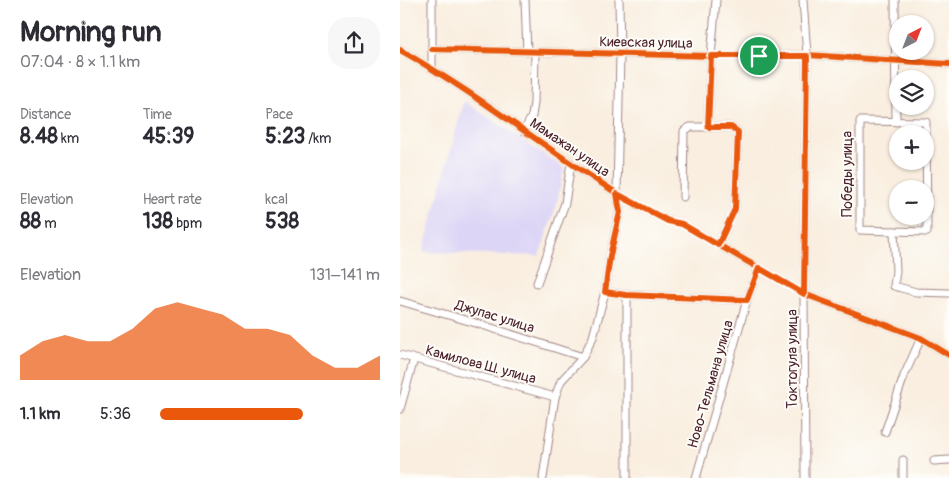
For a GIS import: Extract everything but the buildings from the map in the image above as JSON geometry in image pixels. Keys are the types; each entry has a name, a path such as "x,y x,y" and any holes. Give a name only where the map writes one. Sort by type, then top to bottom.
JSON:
{"street":[{"path":"432,0 432,68"},
{"path":"525,0 527,52"},
{"path":"543,478 556,397 561,381 583,357 593,337 605,292 610,256 620,212 617,194 620,54 619,0"},
{"path":"708,127 716,0"},
{"name":"Токтогула улица","path":"803,0 807,56 804,294 805,478"},
{"path":"896,0 896,122"},
{"name":"Киевская улица","path":"432,49 711,56 807,56 949,64"},
{"name":"Мамажан улица","path":"400,50 432,68 617,194 668,221 682,224 804,294 921,338 949,355"},
{"path":"524,131 532,116 534,103 535,52"},
{"name":"Победы улица","path":"860,122 896,122 926,122 927,232 860,230 860,122"},
{"path":"683,197 684,130 690,127 731,127 738,132 735,209 718,245"},
{"path":"537,283 564,204 571,163"},
{"path":"894,231 896,271 894,286 916,292 949,293"},
{"name":"Ново-Тельмана улица","path":"696,478 747,300 759,268"},
{"path":"605,292 626,295 747,300"},
{"path":"626,295 627,478"},
{"name":"Джупас улица","path":"400,301 583,357"},
{"path":"884,432 904,376 921,338"},
{"name":"Камилова Ш. улица","path":"400,355 556,397"},
{"path":"400,409 414,359"},
{"path":"903,460 903,478"},
{"path":"934,460 949,460"}],"shaded area":[{"path":"464,101 564,168 556,207 539,256 423,252"}],"cycle path":[{"path":"432,49 711,56 807,55 949,64"},
{"path":"400,50 468,92 578,168 641,208 682,224 804,294 921,338 949,355"}],"route":[{"path":"711,56 759,56 807,56 804,294 759,268 747,300 626,295 605,292 610,256 620,212 617,194 668,221 682,224 718,245 735,209 738,132 731,127 708,127 711,56"}]}
